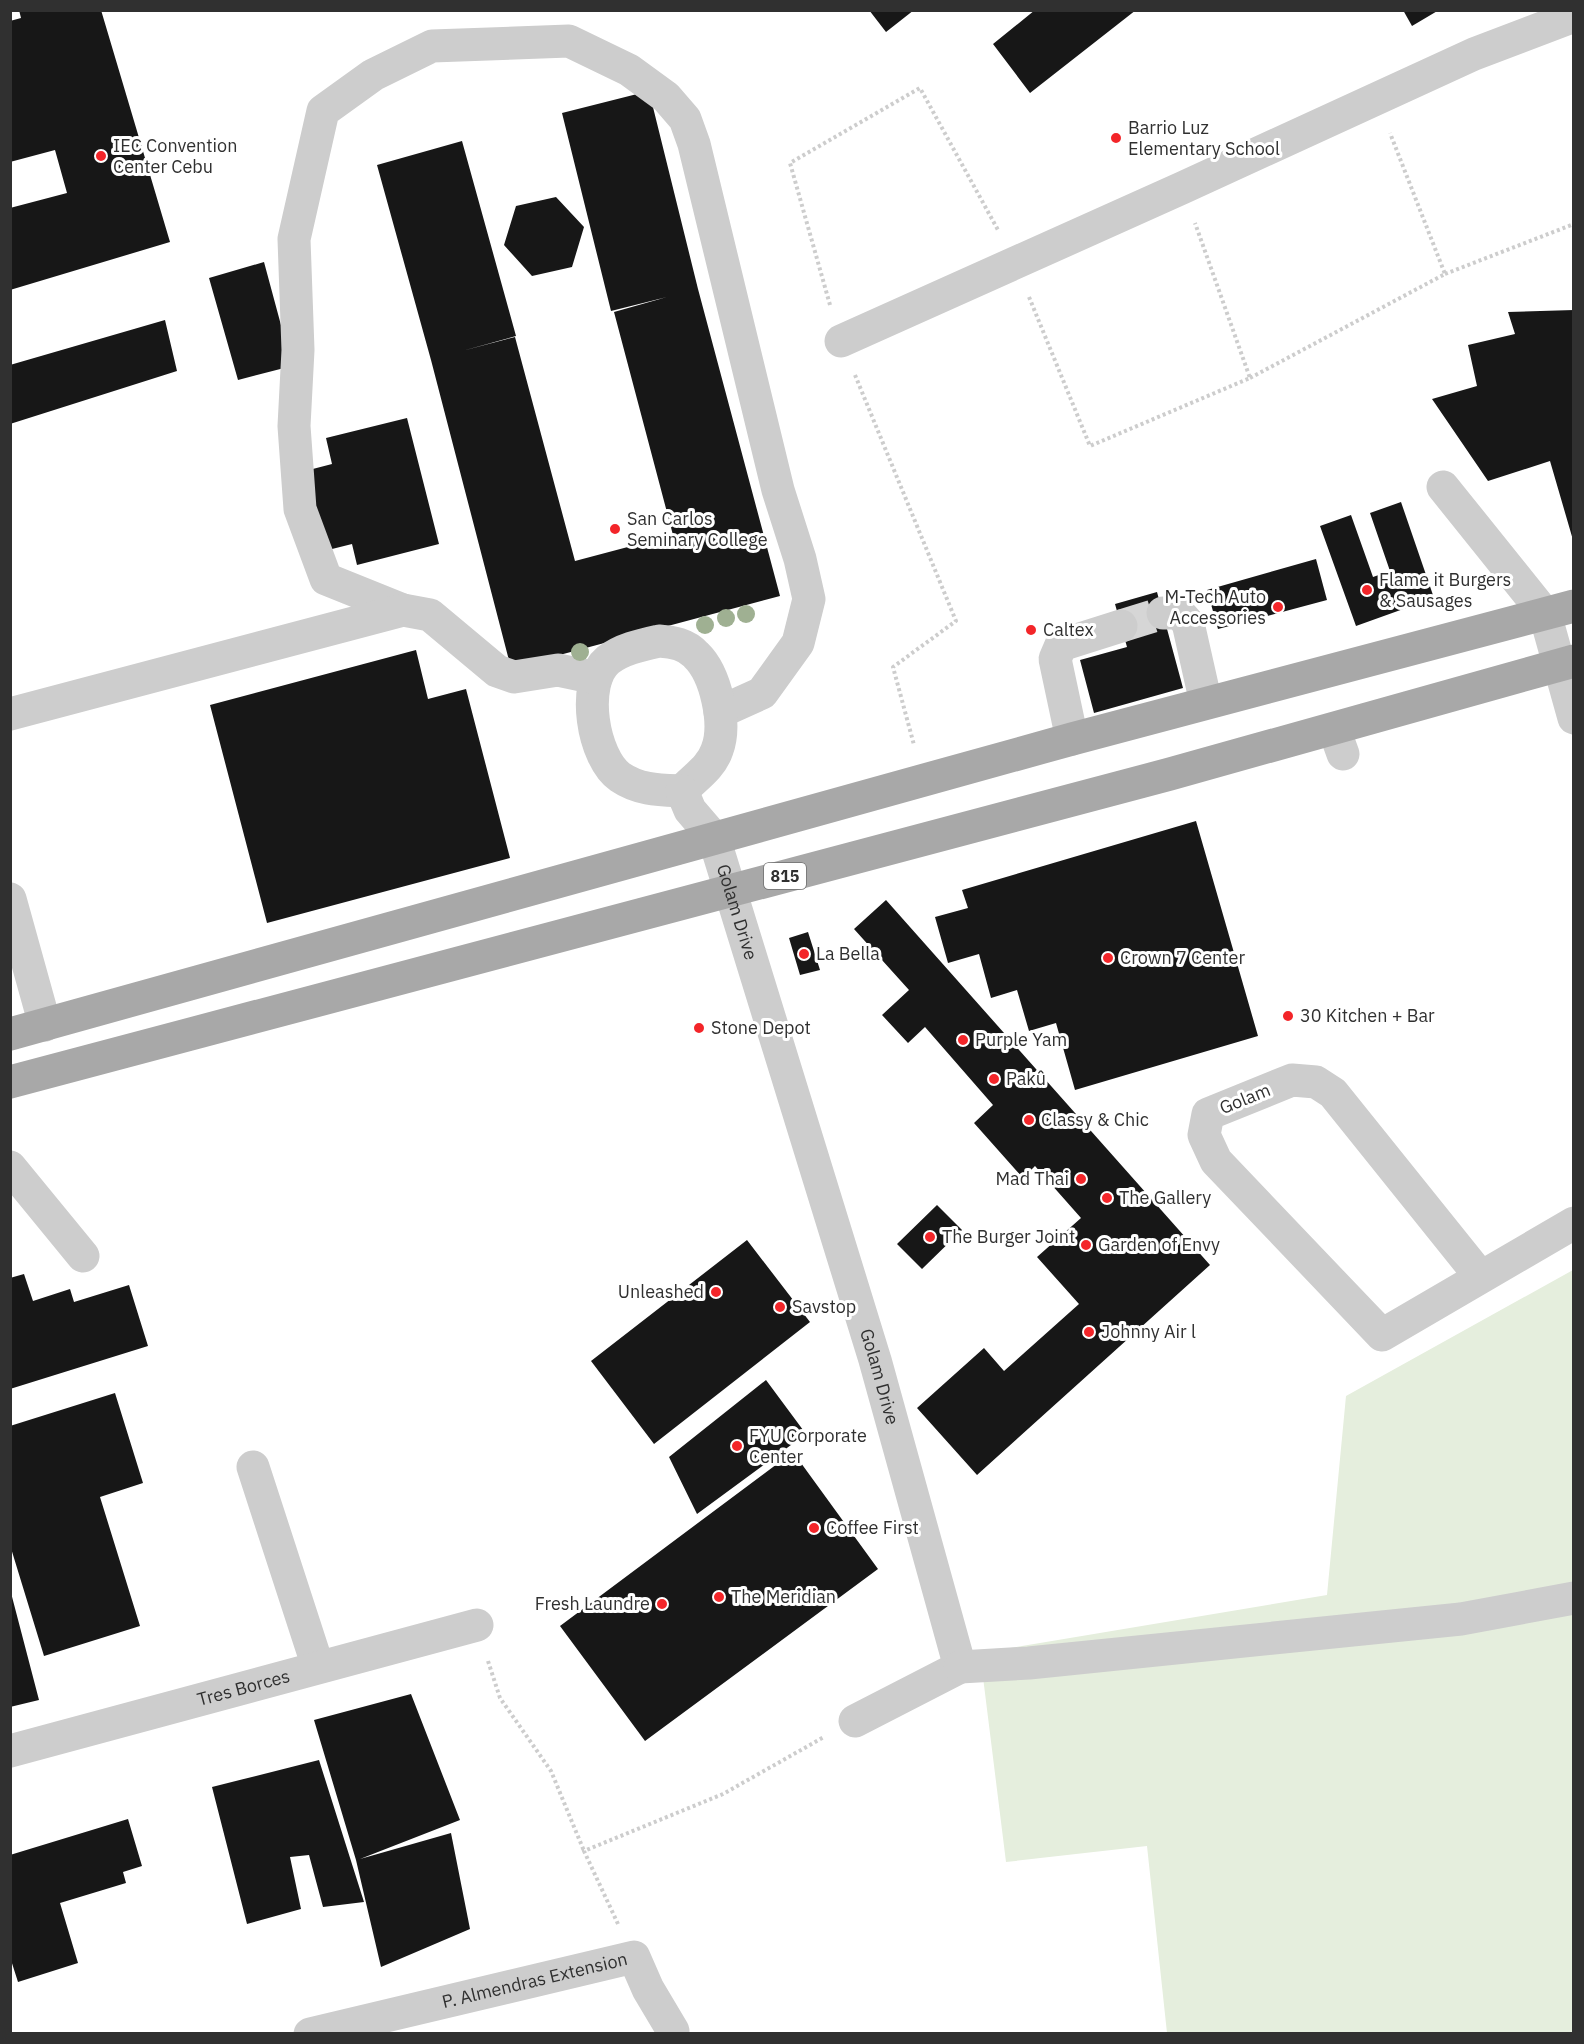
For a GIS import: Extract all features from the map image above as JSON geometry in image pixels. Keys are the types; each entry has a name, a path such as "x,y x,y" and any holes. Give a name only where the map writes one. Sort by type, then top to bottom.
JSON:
{"main road":[{"path":"10,1034 1072,738 1559,610"},
{"name":"815","path":"10,1082 729,891 1339,742 1566,663"}],"street":[{"path":"841,341 1474,54 1574,16"},
{"path":"596,678 558,670 514,677 496,671 430,615 403,610 326,579 300,509 294,426 298,350 294,238 322,111 373,75 432,46 569,41 629,70 666,98 686,119 778,490 800,559 809,599 798,644 762,693 720,712"},
{"path":"1443,487 1559,610 1574,718"},
{"path":"10,714 403,610"},
{"path":"1163,613 1179,613 1188,623 1206,703"},
{"path":"1072,738 1055,659 1058,650 1061,645 1121,626"},
{"path":"659,640 678,643 695,653 708,669 720,712 722,731 717,751 707,768 682,791 654,790 635,786 618,776 605,761 598,742 592,697 596,678 606,661 622,652 659,640"},
{"path":"682,791 690,810 714,838"},
{"name":"Golam Drive","path":"714,838 875,1360 960,1667"},
{"path":"10,899 21,968 45,1025"},
{"name":"Golam","path":"1292,1080 1316,1082 1333,1093 1480,1276 1382,1335 1216,1161 1204,1135 1208,1114 1292,1080"},
{"path":"10,1167 83,1256"},
{"path":"1480,1276 1574,1223"},
{"path":"253,1467 318,1667"},
{"path":"855,1721 960,1667 1029,1663 1461,1620 1574,1598"},
{"name":"Tres Borces","path":"10,1751 477,1625"},
{"path":"634,1957 648,1989 673,2031"},
{"name":"P. Almendras Extension","path":"310,2034 634,1957"}],"path":[{"path":"1377,98 1445,274"},
{"path":"790,163 841,341 956,621 893,667 924,781"},
{"path":"1250,378 1445,274 1574,224"},
{"name":"P. Almendras Extension","path":"477,1625 500,1698 551,1772 634,1957"},
{"path":"585,1851 723,1794 855,1721"}],"green space":[{"path":"1573,1270 1573,2033 1167,2033 1147,1846 1006,1862 980,1653 1327,1595 1346,1396"}],"building":[{"name":"IEC Convention Center Cebu","path":"19,10 101,10 170,242 10,290 10,208 67,193 55,150 10,162 10,21 21,18"},
{"path":"869,10 914,10 886,32"},
{"path":"1035,10 1136,10 1030,93 993,44"},
{"path":"1403,10 1439,10 1412,26"},
{"path":"649,91 698,289 780,596 511,668 431,360 377,165 462,141 516,336 462,351 515,337 575,561 673,535 614,312 667,297 611,311 562,113"},
{"path":"556,197 584,227 572,267 532,276 504,245 516,206"},
{"path":"264,262 292,366 238,380 209,278"},
{"path":"1574,310 1573,540 1550,461 1488,481 1432,399 1477,386 1468,345 1515,334 1508,312"},
{"path":"165,320 177,371 10,424 10,365"},
{"path":"407,418 439,544 357,565 352,544 324,551 305,471 332,464 326,438"},
{"path":"1401,502 1434,598 1356,626 1320,526 1351,515 1373,577 1390,571 1370,513"},
{"path":"1316,559 1327,600 1218,629 1207,590"},
{"path":"1157,592 1183,688 1094,713 1080,660 1127,647 1115,604"},
{"path":"416,650 428,699 466,689 510,858 267,923 210,705"},
{"name":"Crown 7 Center","path":"1196,821 1258,1036 1075,1090 1056,1023 1029,1031 1017,990 991,998 979,954 948,963 935,917 968,908 962,890"},
{"name":"The Gallery","path":"886,900 1210,1265 977,1475 917,1408 984,1348 1004,1371 1079,1304 1037,1257 1081,1218 1035,1166 1023,1178 974,1123 993,1105 925,1027 908,1043 882,1015 909,990 854,929"},
{"name":"La Bella","path":"808,932 820,970 800,975 789,938"},
{"name":"The Burger Joint","path":"937,1205 962,1230 922,1269 897,1244"},
{"path":"747,1240 810,1322 654,1444 591,1361"},
{"path":"24,1274 33,1301 70,1289 74,1302 129,1285 148,1346 10,1389 10,1278"},
{"name":"FYU Corporate Center","path":"766,1380 806,1434 697,1514 669,1457"},
{"path":"115,1393 143,1483 100,1497 140,1626 44,1656 10,1545 10,1426"},
{"name":"The Meridian","path":"793,1452 878,1569 645,1741 560,1626"},
{"path":"10,1589 39,1700 10,1707"},
{"path":"411,1694 460,1820 360,1859 451,1833 470,1929 381,1967 356,1860 314,1720"},
{"path":"319,1760 364,1902 323,1907 309,1855 290,1857 301,1909 247,1924 212,1787"},
{"path":"128,1819 142,1866 123,1872 126,1883 60,1903 78,1963 18,1982 10,1957 10,1855"}],"tunnel":[{"path":"1121,626 1163,613"}],"place":[{"name":"Barrio Luz Elementary School","path":"1116,138"},
{"name":"IEC Convention Center Cebu","path":"101,156"},
{"name":"San Carlos Seminary College","path":"615,529"},
{"name":"Flame it Burgers & Sausages","path":"1367,590"},
{"name":"M-Tech Auto Accessories","path":"1278,607"},
{"name":"Caltex","path":"1031,630"},
{"name":"La Bella","path":"804,954"},
{"name":"Crown 7 Center","path":"1108,958"},
{"name":"30 Kitchen + Bar","path":"1288,1016"},
{"name":"Stone Depot","path":"699,1028"},
{"name":"Purple Yam","path":"963,1040"},
{"name":"Pakû","path":"994,1079"},
{"name":"Classy & Chic","path":"1029,1120"},
{"name":"Mad Thai","path":"1081,1179"},
{"name":"The Gallery","path":"1107,1198"},
{"name":"The Burger Joint","path":"930,1237"},
{"name":"Garden of Envy","path":"1086,1245"},
{"name":"Unleashed","path":"716,1292"},
{"name":"Savstop","path":"780,1307"},
{"name":"Johnny Air l","path":"1089,1332"},
{"name":"FYU Corporate Center","path":"737,1446"},
{"name":"Coffee First","path":"814,1528"},
{"name":"The Meridian","path":"719,1597"},
{"name":"Fresh Laundre","path":"662,1604"}]}
